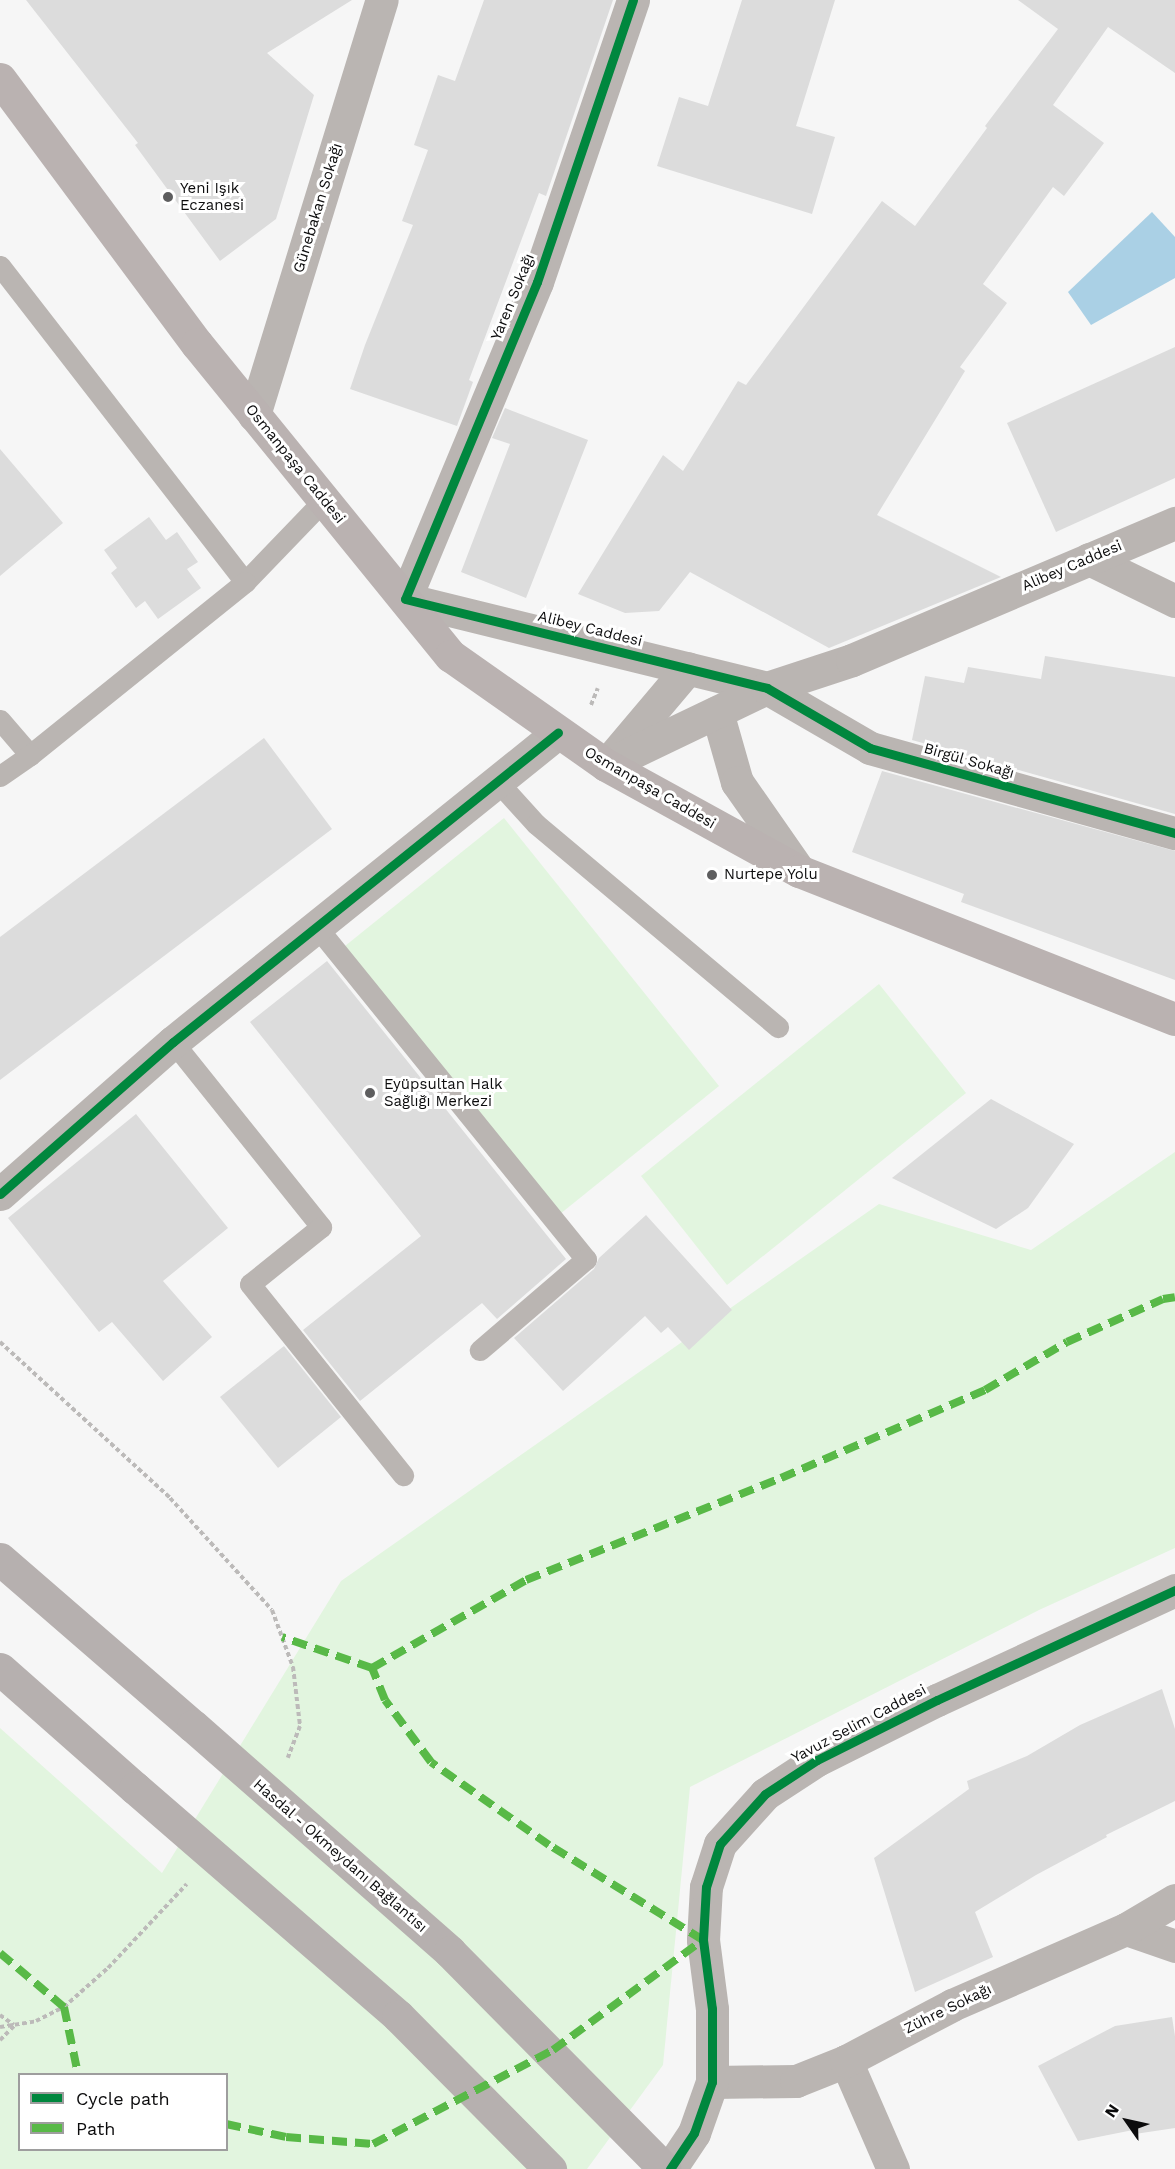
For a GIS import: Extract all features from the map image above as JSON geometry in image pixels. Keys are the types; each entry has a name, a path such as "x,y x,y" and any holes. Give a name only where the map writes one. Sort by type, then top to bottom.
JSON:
{"highway":[{"name":"Hasdal - Okmeydanı Bağlantısı","path":"0,1559 450,1952 665,2169"},
{"path":"0,1669 398,2016 549,2169"}],"main road":[{"name":"Osmanpaşa Caddesi","path":"0,79 196,344 451,656 606,765 799,871 1175,1019"}],"street":[{"name":"Günebakan Sokağı","path":"255,415 382,0"},
{"name":"Yaren Sokağı","path":"405,599 537,282 633,0"},
{"name":"Alibey Caddesi","path":"606,765 767,688 852,660 1175,523"},
{"path":"1089,559 1175,602"},
{"name":"Alibey Caddesi","path":"405,599 767,688"},
{"path":"606,765 688,668"},
{"name":"Birgül Sokağı","path":"767,688 870,748 1175,833"},
{"path":"717,712 737,782 799,871"},
{"path":"0,1194 172,1042 558,732"},
{"name":"Yavuz Selim Caddesi","path":"670,2169 694,2133 712,2082 712,2009 704,1940 706,1887 720,1844 765,1794 817,1760 937,1700 1175,1590"},
{"name":"Zühre Sokağı","path":"712,2082 796,2081 846,2061 952,2005 1126,1929 1175,1900"},
{"path":"1126,1929 1175,1946"},
{"path":"846,2061 893,2169"}],"lane":[{"path":"0,266 245,582"},
{"path":"0,776 30,755 245,582 324,500"},
{"path":"0,720 30,755"},
{"path":"497,781 536,824 778,1028"},
{"path":"316,926 586,1259 480,1350"},
{"path":"172,1042 321,1227 250,1284 403,1475"}],"path":[{"path":"0,2015 15,2026"},
{"path":"0,2027 15,2026"},
{"path":"0,2040 15,2026"}],"green space":[{"path":"504,818 719,1086 560,1214 345,946"},
{"path":"879,984 966,1093 727,1285 641,1176"},
{"path":"1175,1152 1175,1548 1039,1610 690,1787 663,2065 587,2169 0,2169 0,1728 162,1873 341,1581 879,1204 1031,1250"}],"water":[{"path":"1152,212 1175,237 1175,278 1091,325 1068,292"}],"building":[{"path":"26,0 352,0 267,53 314,95 276,219 220,261 135,145 138,143"},
{"path":"484,0 613,0 546,196 539,193 469,380 473,382 457,426 350,389 413,225 402,221 428,150 414,145 438,75 455,81"},
{"path":"742,0 835,0 796,126 835,137 812,214 657,166 679,97 708,106"},
{"path":"1018,0 1175,0 1175,73 1108,27 1053,105 1104,143 1064,196 1053,187 983,284 1007,303 960,367 965,371 877,515 1001,577 829,648 690,572 659,611 625,613 578,594 663,455 683,471 738,381 746,385 882,201 915,226 987,128 985,126 1058,29"},
{"path":"1175,347 1175,478 1056,532 1007,423"},
{"path":"505,408 588,440 526,598 461,572 510,444 492,438"},
{"path":"0,449 63,523 0,576"},
{"path":"149,517 166,540 177,532 198,562 187,569 201,588 158,619 145,601 136,608 111,573 117,568 104,550"},
{"path":"1045,656 1175,677 1175,814 912,740 925,676 964,683 968,667 1041,679"},
{"path":"264,738 332,829 0,1080 0,937"},
{"path":"882,771 1175,851 1175,980 961,902 964,894 852,852"},
{"path":"327,961 566,1259 497,1319 482,1303 360,1401 303,1330 421,1236 250,1022"},
{"path":"991,1099 1074,1144 1028,1208 996,1229 892,1178"},
{"path":"136,1114 228,1228 163,1281 212,1337 163,1381 112,1322 99,1332 8,1218"},
{"path":"646,1215 732,1310 689,1350 668,1327 661,1333 645,1316 563,1391 514,1338 594,1269 599,1258"},
{"path":"284,1346 341,1417 278,1468 220,1397"},
{"path":"1162,1689 1175,1729 1175,1801 1106,1835 1107,1837 1036,1875 975,1912 993,1957 915,1992 874,1858 969,1789 967,1781 1027,1756 1080,1725"},
{"path":"1172,2017 1175,2036 1175,2128 1135,2134 1133,2130 1078,2141 1038,2066 1115,2026"}],"marked path":[{"path":"372,1668 526,1580 781,1478 985,1390 1067,1342 1163,1299 1175,1297"},
{"path":"228,2124 286,2137 373,2144 553,2050 703,1940 549,1845 431,1762 385,1700 372,1668 282,1637"},
{"path":"0,1953 64,2007 78,2073"}],"cycle path":[{"path":"633,0 537,282 405,599 767,688 870,748 1175,833"},
{"path":"0,1194 173,1042 558,732"},
{"path":"670,2169 694,2133 712,2082 712,2009 703,1940 706,1887 720,1844 765,1794 817,1760 937,1700 1175,1590"}],"place":[{"name":"Yeni Işık Eczanesi","path":"168,197"},
{"name":"Nurtepe Yolu","path":"712,875"},
{"name":"Eyüpsultan Halk Sağlığı Merkezi","path":"370,1093"}]}
